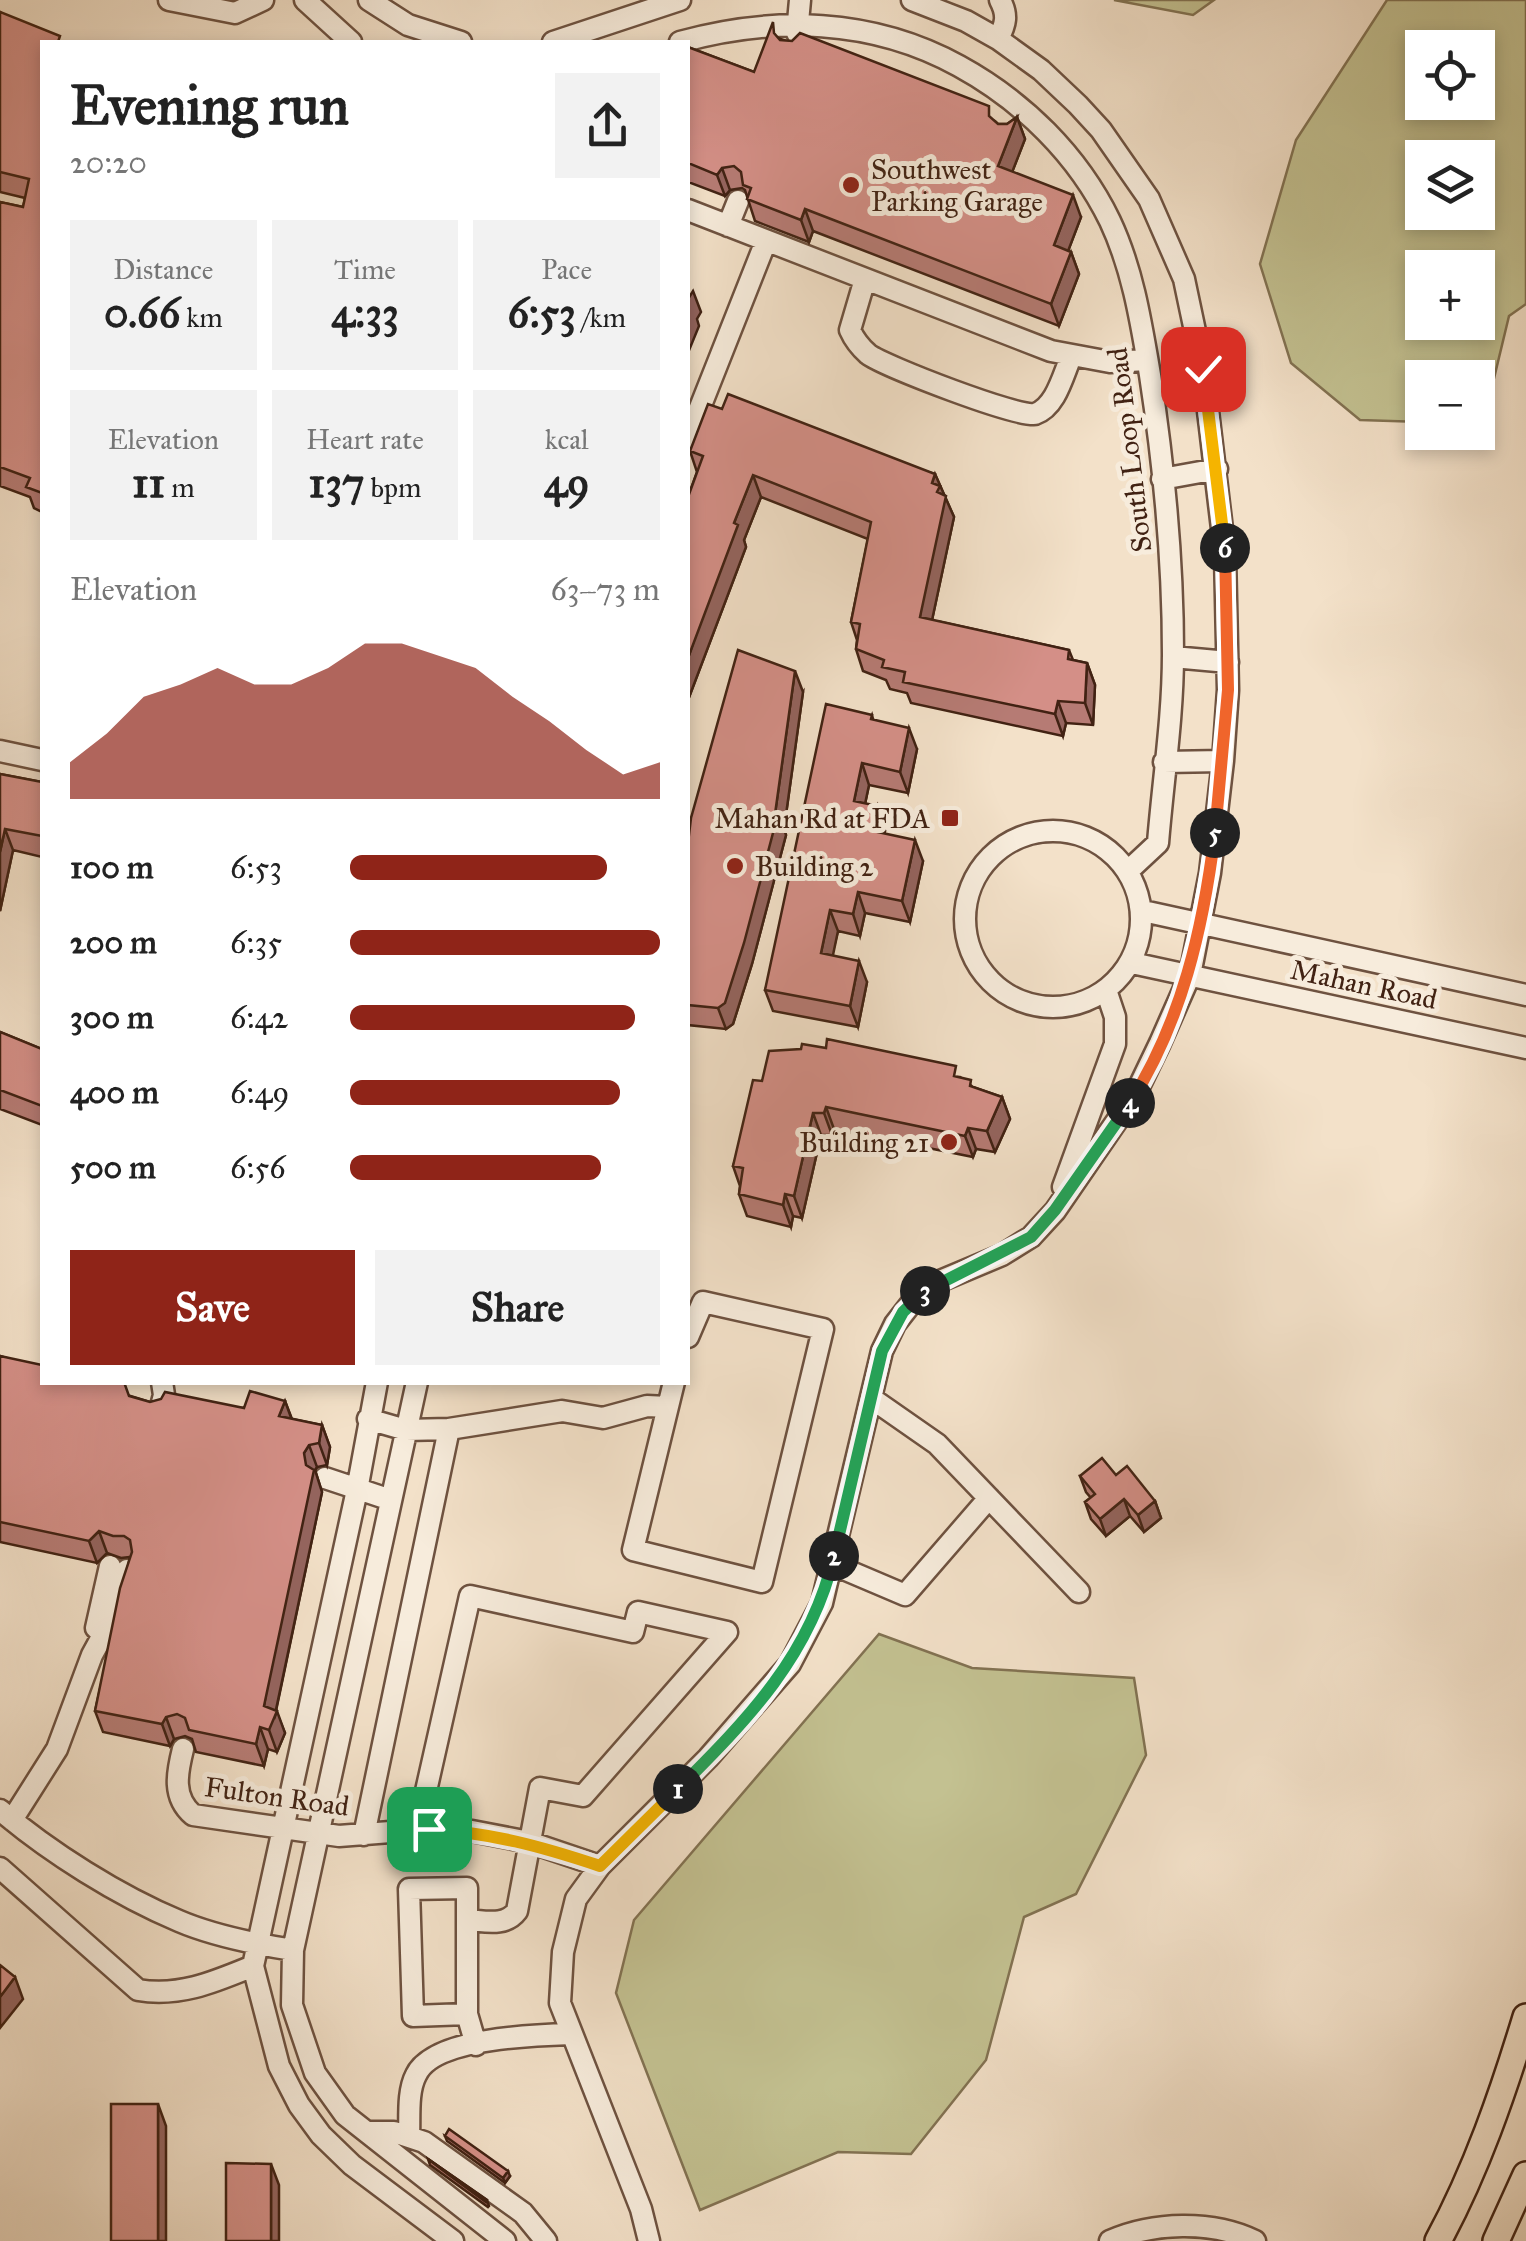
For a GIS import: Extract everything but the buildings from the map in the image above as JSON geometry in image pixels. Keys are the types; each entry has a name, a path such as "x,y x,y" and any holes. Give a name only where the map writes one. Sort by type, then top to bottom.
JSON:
{"main road":[{"path":"1438,2241 1506,2084 1526,2017"},
{"path":"1496,2241 1526,2175"}],"street":[{"path":"169,0 235,13 263,0"},
{"path":"305,0 349,40"},
{"path":"369,0 439,40"},
{"path":"563,40 680,0"},
{"path":"794,50 800,0"},
{"path":"649,2241 641,2209 560,2003 563,1952 576,1899 600,1866 708,1758 790,1664 822,1602 882,1351 903,1312 933,1284 1031,1237 1055,1210 1136,1092 1190,975 1202,924 1224,761 1228,662 1225,554 1217,469 1192,309 1166,233 1149,199 1110,143 1055,82 998,39 912,0"},
{"path":"998,39 1006,24 1000,0"},
{"name":"South Loop Road","path":"688,40 734,29 799,24 872,33 931,52 982,79 1026,112 1068,155 1110,222 1130,271 1147,360 1169,546 1173,657 1158,843 1128,872"},
{"path":"1010,133 1055,82"},
{"path":"728,226 738,202"},
{"path":"690,211 1071,356 1108,362 1147,360"},
{"path":"690,433 766,241"},
{"path":"865,279 850,330 855,341 871,356 992,405 1026,416 1039,414 1049,405 1071,356"},
{"path":"1162,479 1217,469"},
{"path":"1173,657 1228,662"},
{"path":"0,750 40,760"},
{"path":"1164,762 1224,761"},
{"path":"1043,833 1067,834 1108,851 1128,872 1139,892 1142,911 1142,929 1132,963 1106,990 1083,1001 1064,1004 1034,1003 1006,992 984,974 965,938 962,910 968,887 989,860 1012,843 1043,833"},
{"name":"Mahan Road","path":"1142,911 1526,995"},
{"name":"Mahan Road","path":"1132,963 1526,1048"},
{"path":"1055,1210 1115,1044 1115,1017 1106,990"},
{"path":"673,1385 633,1550 762,1582 823,1329 703,1302 690,1333"},
{"path":"152,1409 157,1385"},
{"path":"376,1385 254,1966 280,2066 299,2105 352,2165 453,2241"},
{"path":"416,1385 293,1950 292,2005 314,2073 345,2115 506,2241"},
{"path":"871,1398 936,1444 1079,1592"},
{"path":"368,1419 406,1430 449,1430 562,1411 603,1418 647,1406 668,1407"},
{"path":"364,1834 449,1430"},
{"path":"325,1478 391,1500"},
{"path":"832,1564 905,1596 990,1498"},
{"path":"118,1568 110,1622 92,1655 56,1749 6,1815 91,1874 180,1922 256,1944 293,1950"},
{"path":"429,1829 420,1822 470,1596 633,1632 638,1612 726,1632 583,1796 540,1788 517,1911 498,1922 467,1920"},
{"path":"316,1678 350,1686"},
{"name":"Fulton Road","path":"183,1748 176,1779 184,1808 193,1816 318,1834 429,1829 472,1832 529,1842 600,1866"},
{"path":"0,1868 138,1990 164,1994 202,1986 254,1966"},
{"path":"467,2014 413,2016 408,1889 467,1888 467,2014 476,2045"},
{"path":"409,2137 414,2078 422,2065 447,2050 532,2035 571,2034"},
{"path":"368,2132 394,2132 424,2142 523,2214 546,2241"},
{"path":"408,2207 427,2179"},
{"path":"1110,2241 1157,2228 1185,2226 1239,2233 1255,2241"}],"shaded area":[{"path":"1114,0 1214,0 1193,15"},
{"path":"1387,0 1526,0 1526,304 1509,316 1495,374 1495,360 1405,360 1405,421 1360,420 1291,363 1260,264 1296,140"},
{"path":"879,1634 972,1668 1134,1678 1146,1755 1076,1894 1024,1917 986,2060 911,2154 838,2152 700,2210 616,1993 634,1920"}],"place":[{"name":"Southwest Parking Garage","path":"851,185"},
{"name":"Mahan Rd at FDA","path":"950,818"},
{"name":"Building 2","path":"735,866"},
{"name":"Building 21","path":"949,1142"}],"route":[{"path":"429,1829 529,1842 600,1866 708,1758 790,1664 822,1602 882,1351 895,1324 933,1284 1031,1237 1055,1210 1142,1082 1190,975 1210,874 1224,761 1228,662 1225,554 1203,369"}]}
